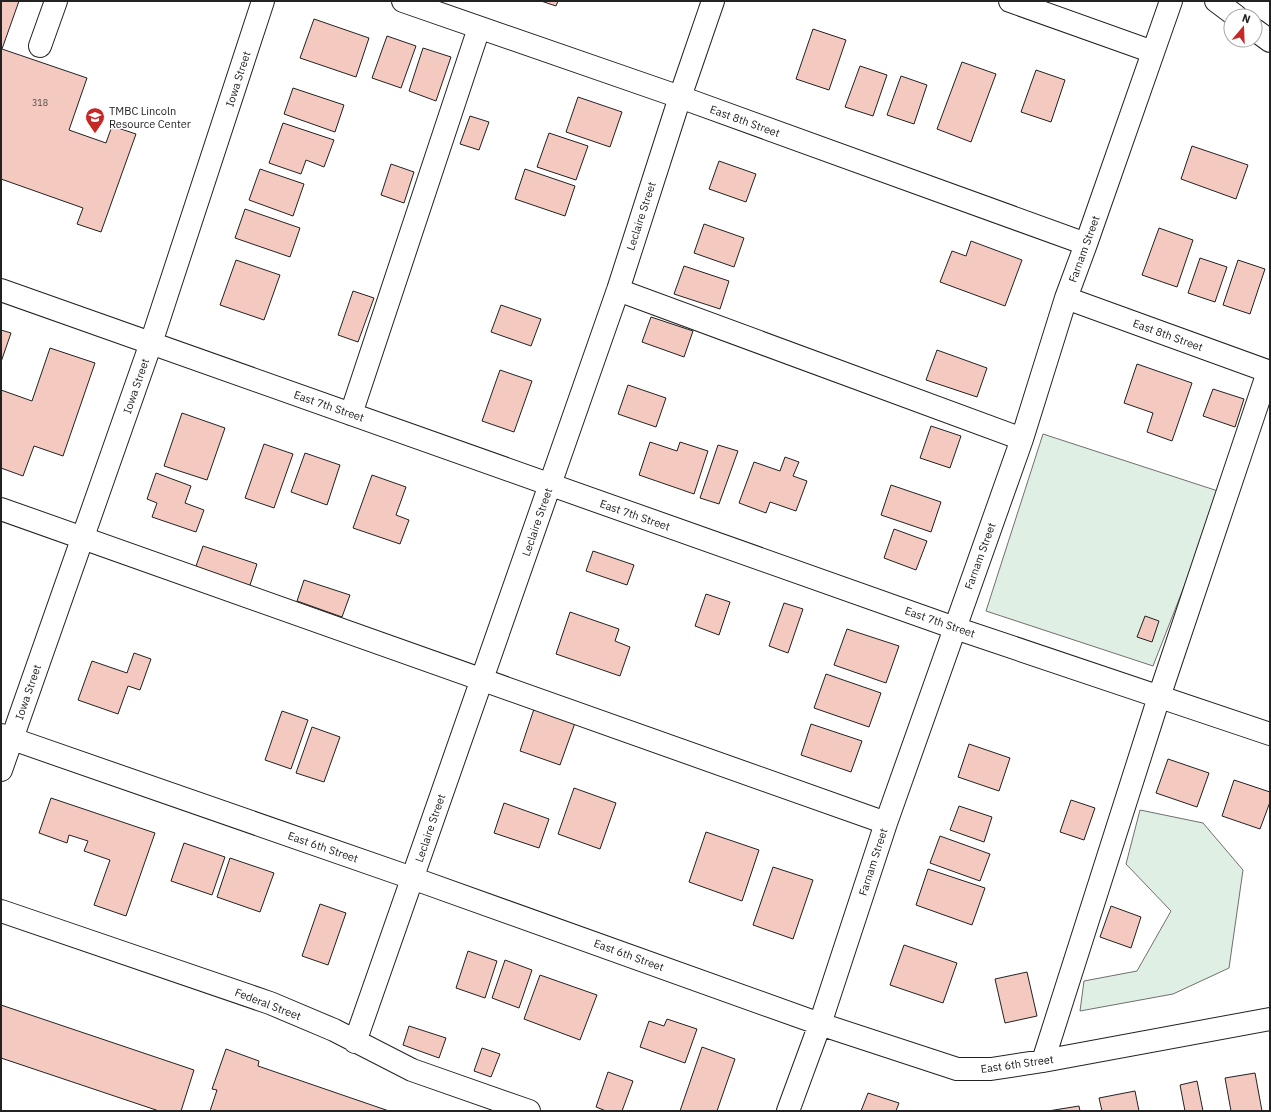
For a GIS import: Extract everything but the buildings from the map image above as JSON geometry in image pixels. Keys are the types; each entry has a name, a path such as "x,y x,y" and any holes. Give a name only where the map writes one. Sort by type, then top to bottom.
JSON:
{"street":[{"path":"40,46 56,1"},
{"name":"Iowa Street","path":"1,770 6,736 82,537 151,343 263,1"},
{"name":"East 8th Street","path":"403,1 680,97 1086,244"},
{"name":"Leclaire Street","path":"355,1042 618,290 680,97 713,1"},
{"path":"1010,1 1152,52"},
{"name":"Farnam Street","path":"788,1111 820,1024 886,823 1022,439 1066,298 1171,1"},
{"path":"1216,1 1225,8"},
{"path":"351,414 479,28"},
{"name":"East 7th Street","path":"1,290 955,628 1270,734"},
{"path":"618,290 1022,439"},
{"name":"East 8th Street","path":"1066,298 1269,372"},
{"path":"1043,1061 1159,696 1269,372"},
{"path":"1,509 886,823"},
{"name":"East 6th Street","path":"6,736 412,878 820,1024 957,1069 991,1069 1043,1061 1270,1019"},
{"name":"Federal Street","path":"1,911 270,1003 334,1030 412,1070 529,1111"}],"green space":[{"path":"1043,434 1221,492 1153,666 986,611"},
{"path":"1140,810 1203,823 1243,870 1229,968 1173,994 1080,1011 1084,981 1137,971 1171,911 1126,864"}],"place":[{"name":"TMBC Lincoln Resource Center","path":"95,134"}]}
